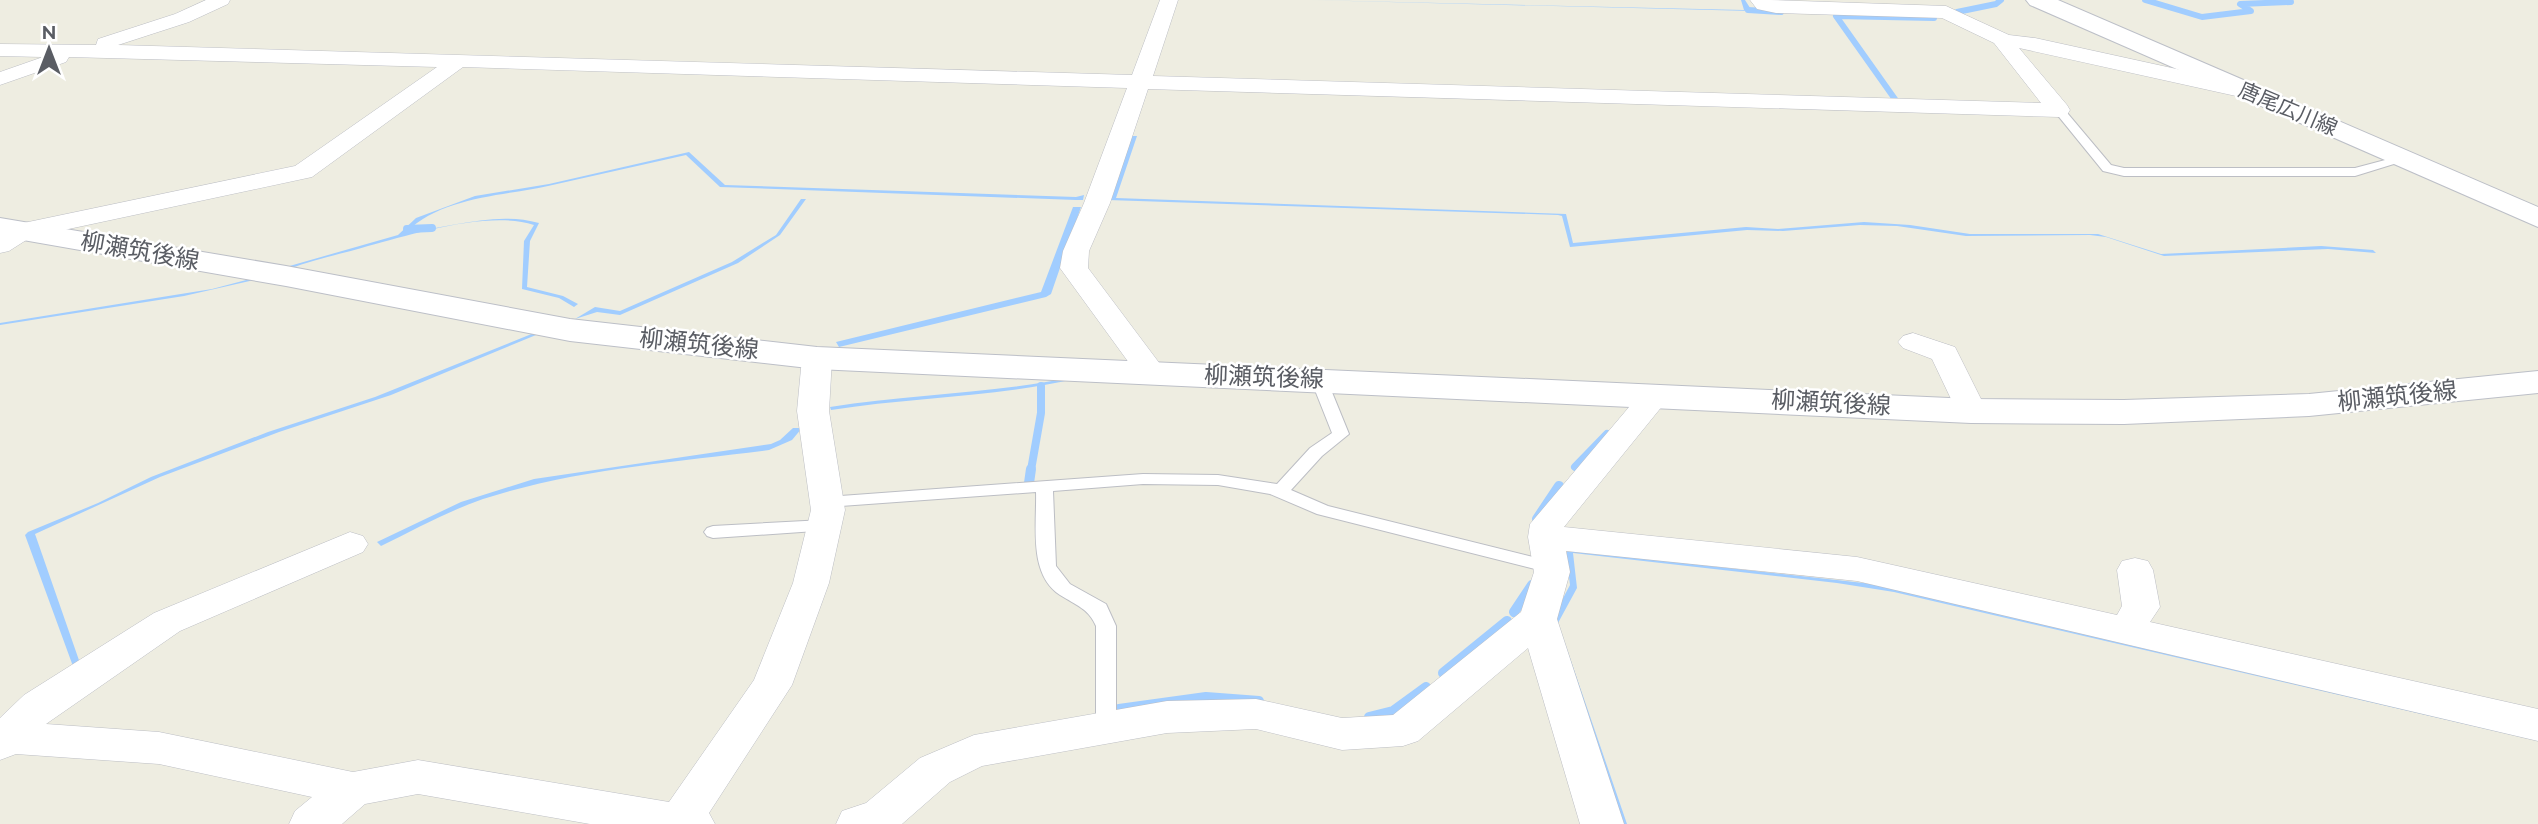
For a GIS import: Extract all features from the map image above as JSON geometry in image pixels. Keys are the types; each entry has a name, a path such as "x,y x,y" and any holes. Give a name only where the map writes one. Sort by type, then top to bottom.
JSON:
{"main road":[{"name":"唐尾広川線","path":"2038,0 2538,218"},
{"name":"柳瀬筑後線","path":"8,234 286,276 570,330 817,358 1657,394 1972,411 2124,412 2309,405 2538,382"}],"street":[{"path":"0,79 181,18 221,0"},
{"path":"1151,372 1074,268 1076,251 1097,203 1169,0"},
{"path":"1759,0 1765,5 1776,7 1946,12 2005,41 2035,44 2245,91"},
{"path":"2005,41 2004,44 2059,110"},
{"path":"0,50 166,52 456,63 2059,110"},
{"path":"8,234 303,172 456,63"},
{"path":"1913,342 1944,353 1972,411"},
{"path":"3,740 159,748 352,789 418,777 687,823 772,685 811,583 826,514 813,411 817,358"},
{"path":"1602,824 1538,619 1548,552 1547,524 1657,394"},
{"path":"3,740 38,706 167,622 351,544"},
{"path":"1548,552 1857,569 2538,725"},
{"path":"2126,631 2141,607 2135,570"},
{"path":"858,824 881,816 935,770 974,751 1167,717 1256,714 1342,734 1403,730 1538,619"},
{"path":"312,824 352,789"}],"lane":[{"path":"2059,110 2107,168 2124,172 2355,172 2404,159"},
{"path":"1280,491 1316,453 1341,433 1319,380"},
{"path":"713,532 935,493 1044,488 1143,479 1218,480 1280,491 1323,510 1548,552"},
{"path":"1044,488 1047,567 1063,588 1099,610 1106,626 1106,728"}],"water":[{"path":"1310,0 1744,10 1741,0 1745,0 1752,11"},
{"path":"1132,136 1137,136 1116,198 1566,214 1573,243 1746,227 1778,229 1864,222 1910,225 1970,234 2098,234 2161,254 2321,246 2373,250 2376,253 2328,249 2164,256 2106,237 2090,235 1966,236 1897,226 1860,225 1783,231 1747,230 1570,247 1562,216 1558,215 1108,200 1112,197"},
{"path":"689,152 725,185 1076,197 1084,195 1083,200 1076,200 720,187 686,155 455,205 421,220 407,232 445,226 289,269 286,267 398,235 416,218 475,196 549,184"},
{"path":"801,199 806,199 780,235 738,263 620,315 597,312 575,319 595,307 620,311 732,262 776,235"},
{"path":"1073,207 1081,207 1051,294 1046,297 839,347 836,342 1041,292"},
{"path":"506,219 539,223 530,241 527,287 563,296 578,304 574,307 559,298 522,289 524,241 534,225 516,221 469,223 489,220"},
{"path":"254,280 184,296 0,325 212,289"},
{"path":"534,333 536,335 391,395 279,432 160,477 35,534 81,666 74,669 25,535 28,532 98,503 151,477 268,432 375,397"},
{"path":"1073,377 1075,379 1015,390 831,410 830,407 1013,387"},
{"path":"793,428 802,428 792,440 769,450 553,480 483,499 381,546 377,542 461,502 534,479 771,444"},
{"path":"1568,550 1882,585 2538,737 2538,741 1894,592 1573,553 1577,588 1558,623 1627,824 1621,824 1553,617 1570,585 1566,553"}],"waterway":[{"path":"1957,12 1996,4 2001,0"},
{"path":"2145,0 2202,17 2251,11 2240,4 2291,2"},
{"path":"1748,10 1781,12"},
{"path":"1890,102 1897,102 1836,16 1934,18"},
{"path":"407,229 432,228"},
{"path":"1031,470 1041,413 1041,386"},
{"path":"1575,467 1607,434"},
{"path":"1029,483 1031,469"},
{"path":"1537,519 1559,486"},
{"path":"1514,612 1532,585"},
{"path":"1443,673 1507,621"},
{"path":"1369,717 1393,711 1426,687"},
{"path":"1119,709 1206,697 1259,701"}]}
